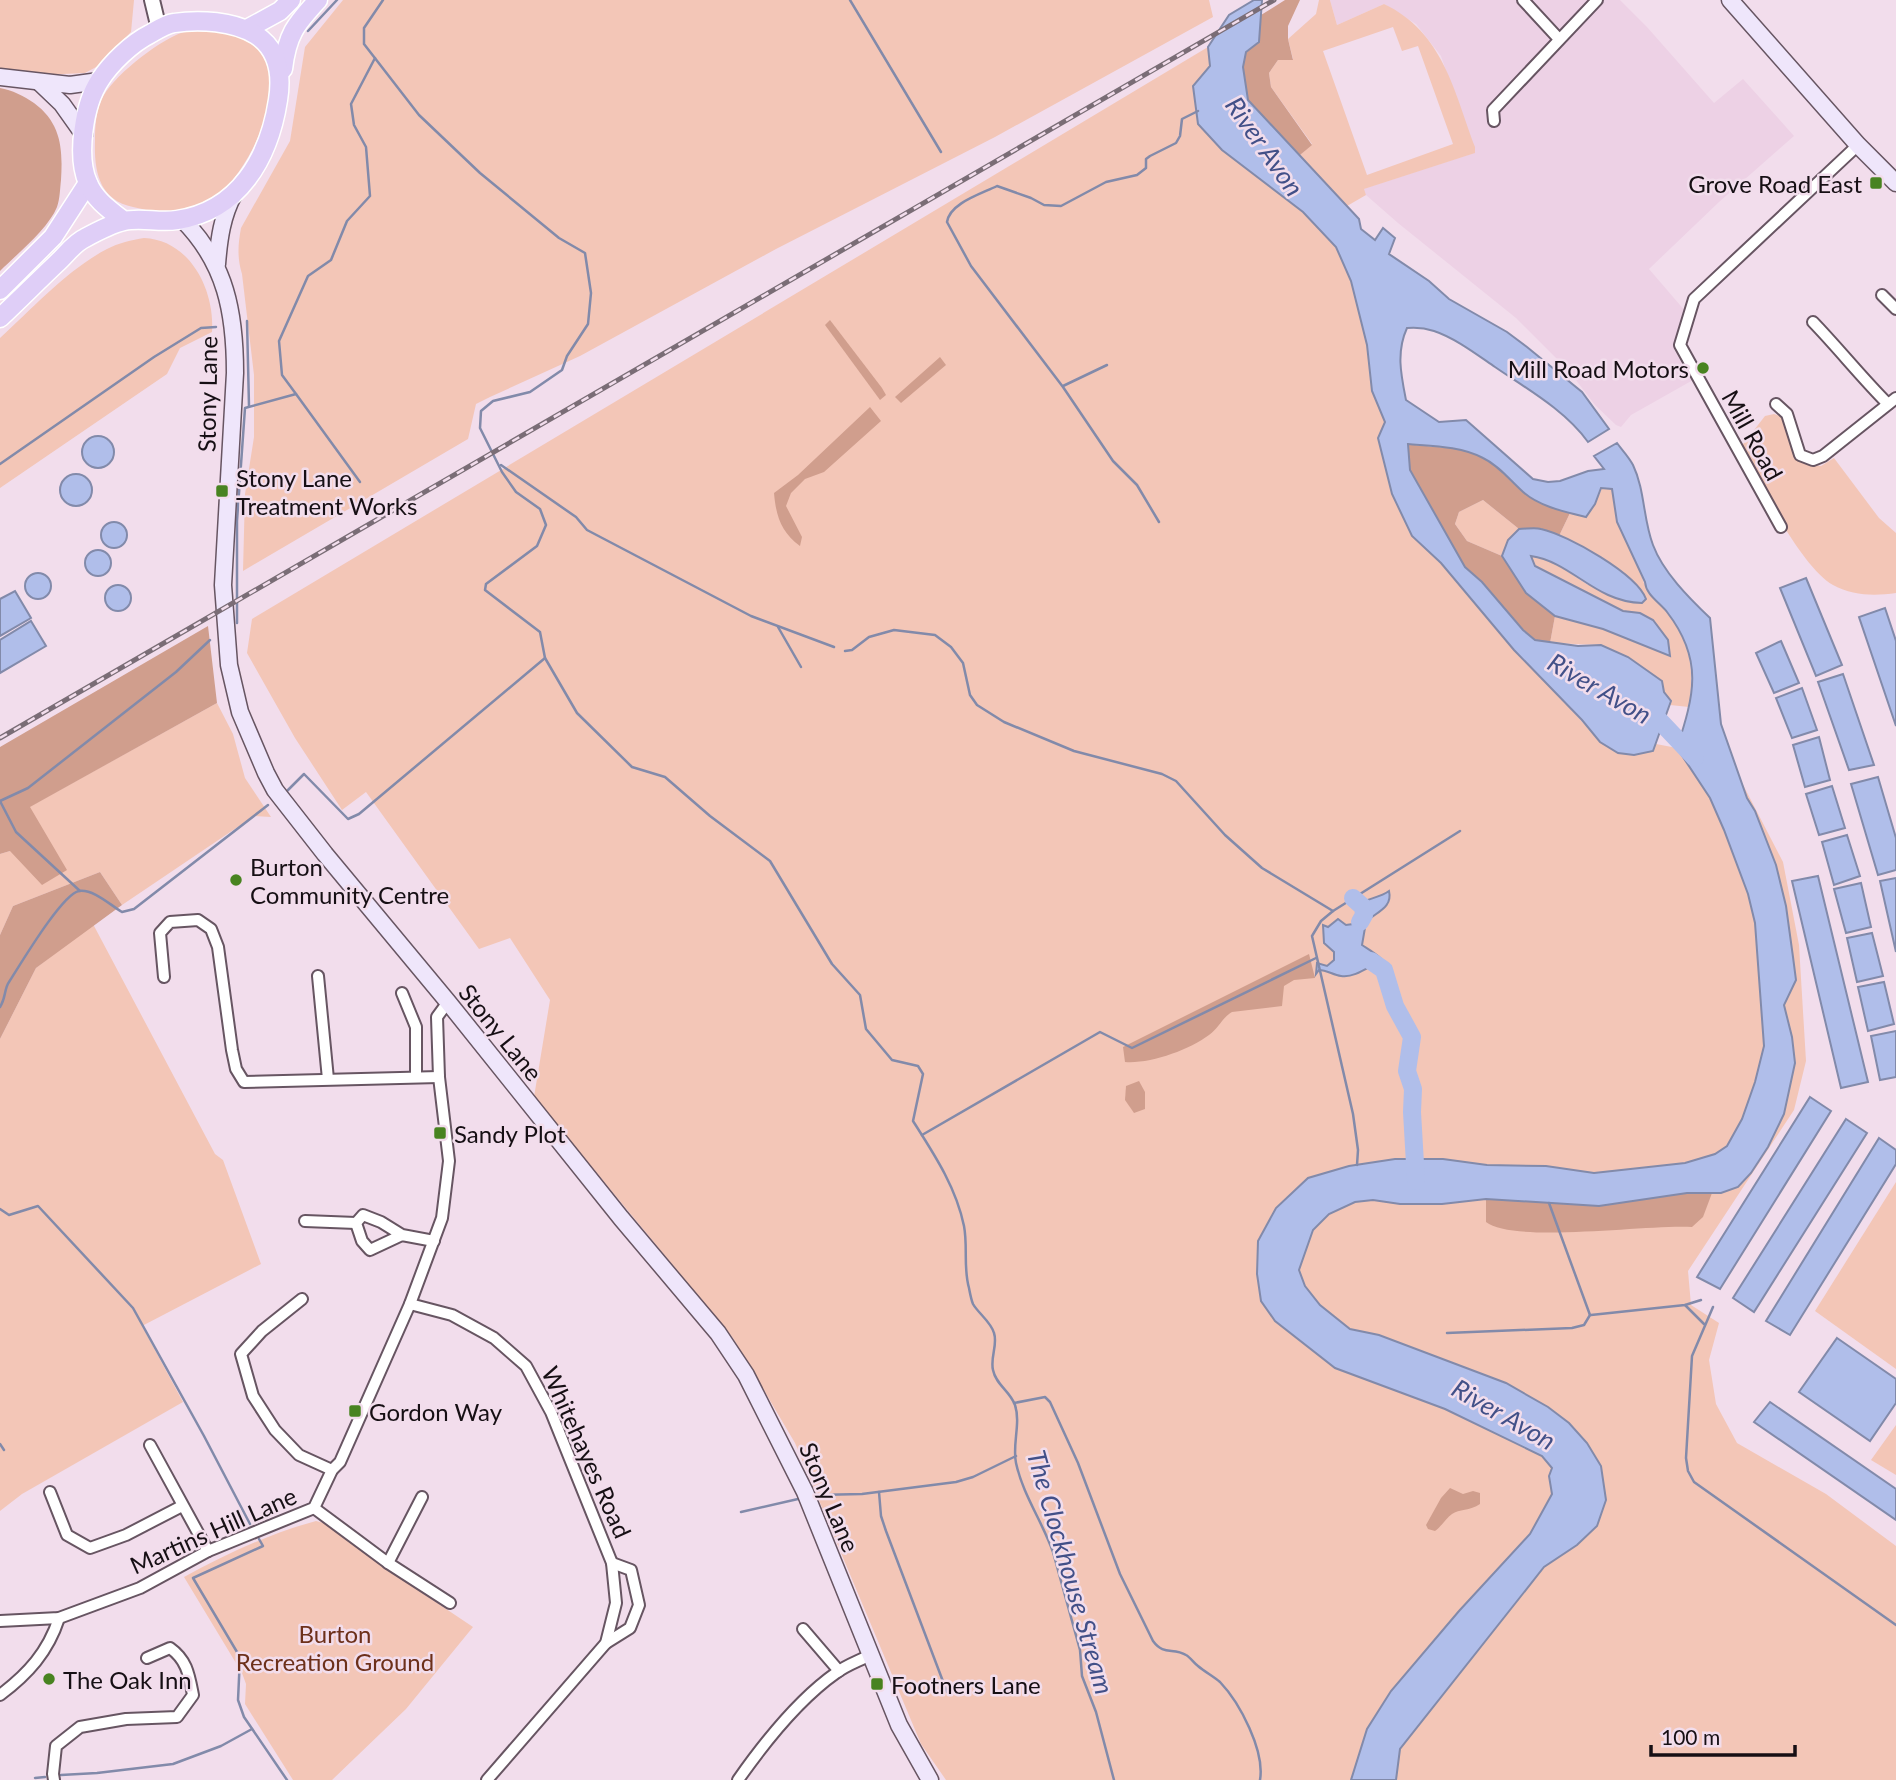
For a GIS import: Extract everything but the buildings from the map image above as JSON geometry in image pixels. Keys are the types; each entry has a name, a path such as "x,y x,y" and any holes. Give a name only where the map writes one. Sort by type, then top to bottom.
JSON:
{"main road":[{"path":"247,29 279,11 291,0"},
{"path":"0,318 81,240 124,221 182,219 216,209 234,194 262,158 275,120 286,44 294,28 318,0"},
{"path":"1730,0 1858,145 1896,183"},
{"path":"124,221 100,202 88,183 83,165 83,135 87,111 99,80 139,40 171,23 193,21 228,24 247,29 261,38 275,54 281,82"},
{"path":"0,77 70,85 99,80"},
{"path":"40,83 62,104 83,135"},
{"path":"0,290 53,237 88,183"},
{"name":"Stony Lane","path":"234,194 226,209 219,238 217,264 235,349 223,585 229,665 240,712 266,773 275,790 325,854 718,1333 746,1375 805,1492 899,1725 930,1780"},
{"name":"Stony Lane","path":"182,219 200,238 217,264"}],"street":[{"path":"152,0 159,29"},
{"path":"1523,0 1559,39"},
{"path":"1494,121 1493,110 1597,0"},
{"name":"Mill Road","path":"1781,527 1680,345 1693,299 1858,145"},
{"path":"1882,295 1896,309"},
{"path":"1776,404 1787,414 1800,455 1813,460 1823,456 1892,401 1859,375 1813,322"},
{"path":"164,977 160,933 170,922 198,919 211,929 218,947 232,1049 236,1069 244,1082 439,1077"},
{"path":"318,976 328,1079"},
{"path":"402,993 416,1027 416,1077"},
{"name":"Martins Hill Lane","path":"0,1621 59,1618 139,1588 208,1551 314,1508 332,1470 340,1462 410,1304 442,1218 449,1161 439,1077 437,1017 447,1002"},
{"path":"356,1223 363,1215 381,1222 402,1236 434,1241"},
{"path":"304,1221 356,1223"},
{"path":"356,1223 362,1241 370,1250 402,1236"},
{"path":"302,1299 262,1331 241,1354 253,1396 275,1430 299,1455 332,1470"},
{"name":"Whitehayes Road","path":"410,1304 452,1315 473,1326 494,1338 526,1366 551,1412 612,1563 616,1603 606,1643"},
{"path":"150,1445 208,1551"},
{"path":"50,1492 67,1535 90,1548 126,1535 182,1506"},
{"path":"388,1563 422,1497"},
{"path":"314,1508 388,1563 450,1603"},
{"name":"Whitehayes Road","path":"487,1780 606,1643 630,1628 639,1605 631,1570 612,1563"},
{"path":"0,1695 21,1678 44,1653 59,1618"},
{"path":"803,1629 839,1671"},
{"path":"54,1780 56,1746 80,1727 126,1719 177,1717 192,1695 188,1670 180,1656 170,1648 147,1658"},
{"path":"738,1780 765,1741 839,1671 870,1655"}],"shaded area":[{"path":"1285,0 1300,0 1288,26 1293,60 1278,60 1269,73 1271,87 1312,145 1300,155 1248,100 1243,67 1246,52 1259,42 1261,15"},
{"path":"1330,0 1620,0 1714,103 1743,79 1794,136 1649,269 1686,312 1678,330 1674,350 1693,380 1631,415 1621,427 1616,425 1595,405 1569,371 1516,318 1366,195 1363,189 1474,153 1441,56 1416,24 1384,4 1337,25"},
{"path":"0,88 30,100 50,119 58,137 62,168 59,201 53,215 0,271"},
{"path":"830,320 882,388 886,395 880,400 825,325"},
{"path":"940,357 946,365 901,403 895,397"},
{"path":"870,407 881,421 824,472 805,479 791,493 786,506 802,537 800,546 788,535 781,523 774,493 798,475"},
{"path":"1408,444 1474,454 1494,465 1532,498 1570,513 1559,536 1540,529 1519,529 1483,500 1459,512 1455,524 1467,541 1502,556 1526,593 1555,616 1550,643 1535,640 1523,630 1482,582 1465,567 1410,470"},
{"path":"208,626 217,703 30,807 67,870 42,885 10,851 0,854 0,747"},
{"path":"100,872 122,905 36,968 0,1039 0,935 13,906"},
{"path":"1309,954 1315,978 1294,980 1284,986 1282,1006 1232,1012 1212,1033 1191,1046 1157,1058 1125,1062 1123,1047"},
{"path":"1139,1081 1145,1092 1145,1109 1134,1113 1125,1100 1126,1086"},
{"path":"1687,1193 1712,1193 1703,1217 1692,1227 1524,1232 1486,1222 1486,1199 1599,1206"},
{"path":"1450,1488 1463,1494 1473,1491 1480,1493 1480,1504 1452,1514 1435,1531 1428,1529 1426,1525 1441,1498"}],"green space":[{"path":"0,0 134,0 131,32 98,66 85,73 41,75 0,69"},
{"path":"343,0 1209,0 1213,17 995,137 776,249 580,356 476,404 468,439 243,571 245,494 254,437 254,375 239,257 241,228 290,141 305,47"},
{"path":"1319,0 1330,0 1337,25 1384,4 1404,16 1420,30 1444,65 1475,153 1364,189 1366,195 1347,206 1300,155 1312,144 1271,87 1269,73 1278,60 1293,59 1288,39 1316,14","holes":["1393,27 1402,51 1418,46 1453,144 1367,175 1323,51"]},
{"path":"187,31 239,35 262,52 269,72 270,96 264,121 254,147 240,169 210,201 180,213 163,213 133,207 113,198 101,183 95,152 99,105 110,86 130,67 166,40"},
{"path":"1208,47 1210,66 1193,86 1222,150 1303,212 1336,247 1351,281 1367,345 1372,391 1385,422 1378,439 1392,494 1412,536 1441,563 1600,742 1619,752 1631,754 1653,751 1656,744 1677,748 1704,788 1739,777 1783,862 1799,945 1806,1061 1794,1110 1688,1271 1691,1305 1719,1323 1709,1360 1716,1404 1737,1443 1826,1494 1896,1546 1896,1780 946,1780 921,1744 795,1443 733,1338 534,1097 550,1000 510,938 479,949 366,792 342,810 295,738 247,653 252,619"},
{"path":"144,238 160,241 174,248 187,258 196,270 209,300 212,332 180,348 167,374 0,488 0,338 51,290 92,258 116,245"},
{"path":"1774,414 1783,417 1796,455 1803,463 1821,466 1834,458 1879,518 1896,533 1896,593 1864,594 1833,585 1820,575 1794,542 1740,448 1765,416"},
{"path":"1602,488 1612,489 1645,586 1682,635 1691,668 1689,707 1670,705 1671,701 1664,692 1601,645 1550,643 1555,616 1603,629 1670,655 1640,613 1623,611 1535,566 1531,555 1550,560 1588,585 1631,579 1600,556 1559,536 1570,513 1586,517"},
{"path":"1483,500 1519,529 1508,540 1502,556 1467,541 1455,524 1459,512"},
{"path":"217,703 233,734 245,778 271,817 254,816 122,905 100,872 13,906 0,935 0,854 10,851 29,807"},
{"path":"93,924 215,1154 223,1160 261,1264 142,1326 183,1402 22,1494 0,1511 0,1039 36,968"},
{"path":"1896,1182 1896,1369 1815,1311"},
{"path":"1896,1425 1896,1475 1871,1460"},
{"name":"Burton Recreation Ground","path":"316,1521 324,1523 473,1627 406,1709 332,1780 293,1780 245,1704 246,1684 242,1673 184,1577 249,1545"}],"water":[{"path":"1254,0 1262,0 1259,42 1246,52 1243,67 1248,100 1359,219 1361,229 1375,240 1383,228 1395,238 1389,254 1429,281 1449,299 1507,332 1527,347 1582,392 1609,429 1588,442 1557,410 1532,392 1458,342 1421,328 1407,328 1401,346 1401,373 1406,400 1439,422 1466,420 1533,479 1560,481 1588,471 1604,469 1594,456 1617,443 1631,462 1640,484 1650,535 1657,555 1677,584 1710,618 1721,724 1747,798 1755,811 1776,865 1786,906 1796,980 1784,1005 1795,1063 1784,1114 1768,1147 1738,1187 1721,1193 1687,1193 1599,1206 1486,1199 1442,1204 1400,1204 1373,1200 1355,1202 1329,1214 1313,1230 1299,1270 1305,1286 1320,1305 1350,1329 1379,1335 1506,1383 1548,1407 1569,1423 1587,1443 1601,1466 1606,1500 1597,1526 1577,1545 1544,1567 1400,1749 1396,1780 1351,1780 1367,1729 1391,1691 1459,1611 1530,1534 1552,1494 1549,1476 1552,1468 1542,1456 1445,1409 1335,1368 1275,1321 1261,1301 1257,1274 1258,1241 1276,1208 1308,1178 1349,1166 1395,1159 1443,1159 1487,1165 1546,1166 1594,1173 1685,1163 1715,1154 1727,1146 1742,1119 1764,1046 1755,923 1748,894 1710,798 1677,748 1691,694 1691,662 1687,646 1667,612 1648,591 1617,522 1612,489 1601,488 1586,517 1552,508 1535,500 1494,464 1474,454 1446,447 1408,444 1410,470 1465,567 1482,582 1523,630 1535,640 1578,646 1601,645 1628,657 1662,681 1664,692 1671,701 1653,751 1634,755 1618,753 1600,742 1514,650 1441,563 1412,536 1392,494 1378,438 1385,422 1372,391 1367,345 1351,281 1336,247 1303,212 1222,150 1198,124 1193,86 1210,66 1208,47 1229,15"},
{"path":"98,436 109,441 114,452 109,463 98,468 87,463 82,452 87,441"},
{"path":"76,474 87,479 92,490 87,501 76,506 65,501 60,490 65,479"},
{"path":"114,522 123,526 127,535 123,544 114,548 105,544 101,535 105,526"},
{"path":"1539,528 1568,539 1630,578 1646,599 1642,603 1611,596 1559,566 1531,556 1535,566 1623,611 1640,613 1653,620 1668,640 1670,656 1603,629 1555,616 1526,593 1502,556 1508,540 1519,529"},
{"path":"98,550 107,554 111,563 107,572 98,576 89,572 85,563 89,554"},
{"path":"38,573 47,577 51,586 47,595 38,599 29,595 25,586 29,577"},
{"path":"1806,578 1842,665 1816,676 1780,588"},
{"path":"118,585 127,589 131,598 127,607 118,611 109,607 105,598 109,589"},
{"path":"15,591 31,618 0,636 0,599"},
{"path":"1885,608 1896,641 1896,726 1859,617"},
{"path":"31,621 46,646 0,673 0,640"},
{"path":"1781,641 1799,683 1774,693 1756,653"},
{"path":"1843,674 1874,765 1849,770 1818,682"},
{"path":"1802,688 1817,730 1792,738 1776,698"},
{"path":"1819,737 1830,780 1805,787 1793,745"},
{"path":"1878,777 1896,838 1896,870 1878,875 1851,784"},
{"path":"1832,786 1845,828 1819,835 1806,794"},
{"path":"1847,835 1860,876 1834,885 1822,842"},
{"path":"1818,876 1868,1082 1841,1088 1792,881"},
{"path":"1896,878 1896,952 1880,881"},
{"path":"1861,883 1871,927 1846,933 1834,889"},
{"path":"1389,891 1390,897 1386,906 1366,922 1362,945 1384,962 1389,977 1384,977 1373,965 1349,976 1319,970 1316,974 1317,963 1327,966 1334,960 1334,952 1324,943 1323,925 1328,927 1338,919 1346,925 1353,924 1359,917 1358,905"},
{"path":"1872,933 1883,976 1857,982 1847,938"},
{"path":"1884,982 1894,1024 1868,1031 1858,987"},
{"path":"1896,1031 1896,1077 1880,1080 1871,1036"},
{"path":"1810,1097 1831,1111 1720,1289 1697,1277"},
{"path":"1846,1119 1867,1133 1754,1312 1733,1298"},
{"path":"1879,1138 1896,1150 1896,1164 1790,1335 1766,1321"},
{"path":"1837,1338 1896,1379 1896,1403 1870,1441 1799,1392"},
{"path":"1770,1402 1896,1489 1896,1520 1754,1422"}],"waterway":[{"path":"308,31 337,0"},
{"name":"The Clockhouse Stream","path":"383,0 364,28 364,44 419,115 480,173 559,238 585,253 591,293 588,324 567,356 562,370 530,392 493,401 481,411 480,428 502,472 516,492 540,509 546,525 537,546 486,584 485,590 540,632 545,658 577,713 632,767 665,777 710,816 770,861 832,964 860,995 866,1029 892,1060 918,1066 923,1074 913,1121 956,1198 964,1226 966,1272 971,1298 994,1333 993,1370 997,1380 1013,1400 1017,1412 1015,1456 1019,1475 1053,1552 1080,1650 1082,1676 1096,1712 1114,1780"},
{"path":"850,0 941,152"},
{"path":"237,623 237,521 245,408 296,394 282,375 279,341 308,276 331,260 347,221 370,196 366,147 354,125 351,104 375,58"},
{"path":"1159,522 1137,485 1113,461 1063,387 971,266 947,222 949,215 960,204 997,186 1044,205 1061,206 1106,182 1137,175 1146,168 1146,159 1176,143 1180,136 1182,119 1198,111"},
{"path":"247,321 249,406"},
{"path":"0,464 154,357 201,328 216,327"},
{"path":"1063,386 1107,365"},
{"path":"296,394 360,482"},
{"path":"501,465 576,517 587,530 751,616 834,647"},
{"path":"778,627 801,667"},
{"path":"845,651 852,650 869,637 894,630 935,635 951,647 963,663 970,695 977,705 1004,722 1074,751 1162,774 1176,781 1225,835 1262,868 1333,911"},
{"path":"0,801 28,788 176,672 210,640"},
{"path":"284,794 304,774 348,819 359,814 545,658"},
{"name":"River Avon","path":"1644,712 1658,719 1695,758"},
{"path":"0,801 16,832 80,891"},
{"path":"0,1007 7,985 22,961 52,917 72,895 85,891 122,912 134,909 268,805"},
{"path":"1357,1165 1358,1150 1353,1114 1312,936 1321,921 1333,911 1460,831"},
{"name":"River Avon","path":"1353,898 1363,907 1364,915 1360,922"},
{"path":"922,1135 1100,1032 1132,1048 1316,958"},
{"name":"River Avon","path":"1371,961 1384,970 1395,1006 1412,1037 1407,1071 1413,1089 1416,1181"},
{"path":"1549,1203 1590,1315"},
{"path":"0,1209 9,1215 38,1206 133,1308 250,1524"},
{"path":"1591,1315 1685,1305 1701,1300"},
{"path":"1685,1305 1704,1324"},
{"path":"1713,1307 1692,1356 1686,1458 1688,1471 1694,1482 1896,1625"},
{"path":"1447,1333 1572,1328 1584,1325 1590,1315"},
{"path":"1014,1403 1045,1397 1050,1402 1078,1463 1120,1574 1153,1641 1165,1650 1188,1656 1228,1691 1255,1742 1261,1768 1260,1780"},
{"path":"0,1444 4,1450"},
{"path":"816,1495 862,1494 956,1482 973,1477 1016,1456"},
{"path":"879,1492 881,1516 886,1531 947,1692"},
{"path":"741,1512 798,1499"},
{"path":"259,1539 263,1546 193,1578 240,1657 238,1700 244,1717 287,1780"},
{"path":"61,1775 173,1764 221,1746 252,1729"},
{"path":"35,1778 45,1777"}],"railway":[{"path":"0,738 1274,0"}],"place":[{"name":"Grove Road East","path":"1876,183"},
{"name":"Mill Road Motors","path":"1703,368"},
{"name":"Stony Lane Treatment Works","path":"222,491"},
{"name":"Burton Community Centre","path":"236,880"},
{"name":"Sandy Plot","path":"440,1133"},
{"name":"Gordon Way","path":"355,1411"},
{"name":"The Oak Inn","path":"49,1679"},
{"name":"Footners Lane","path":"877,1684"}]}
